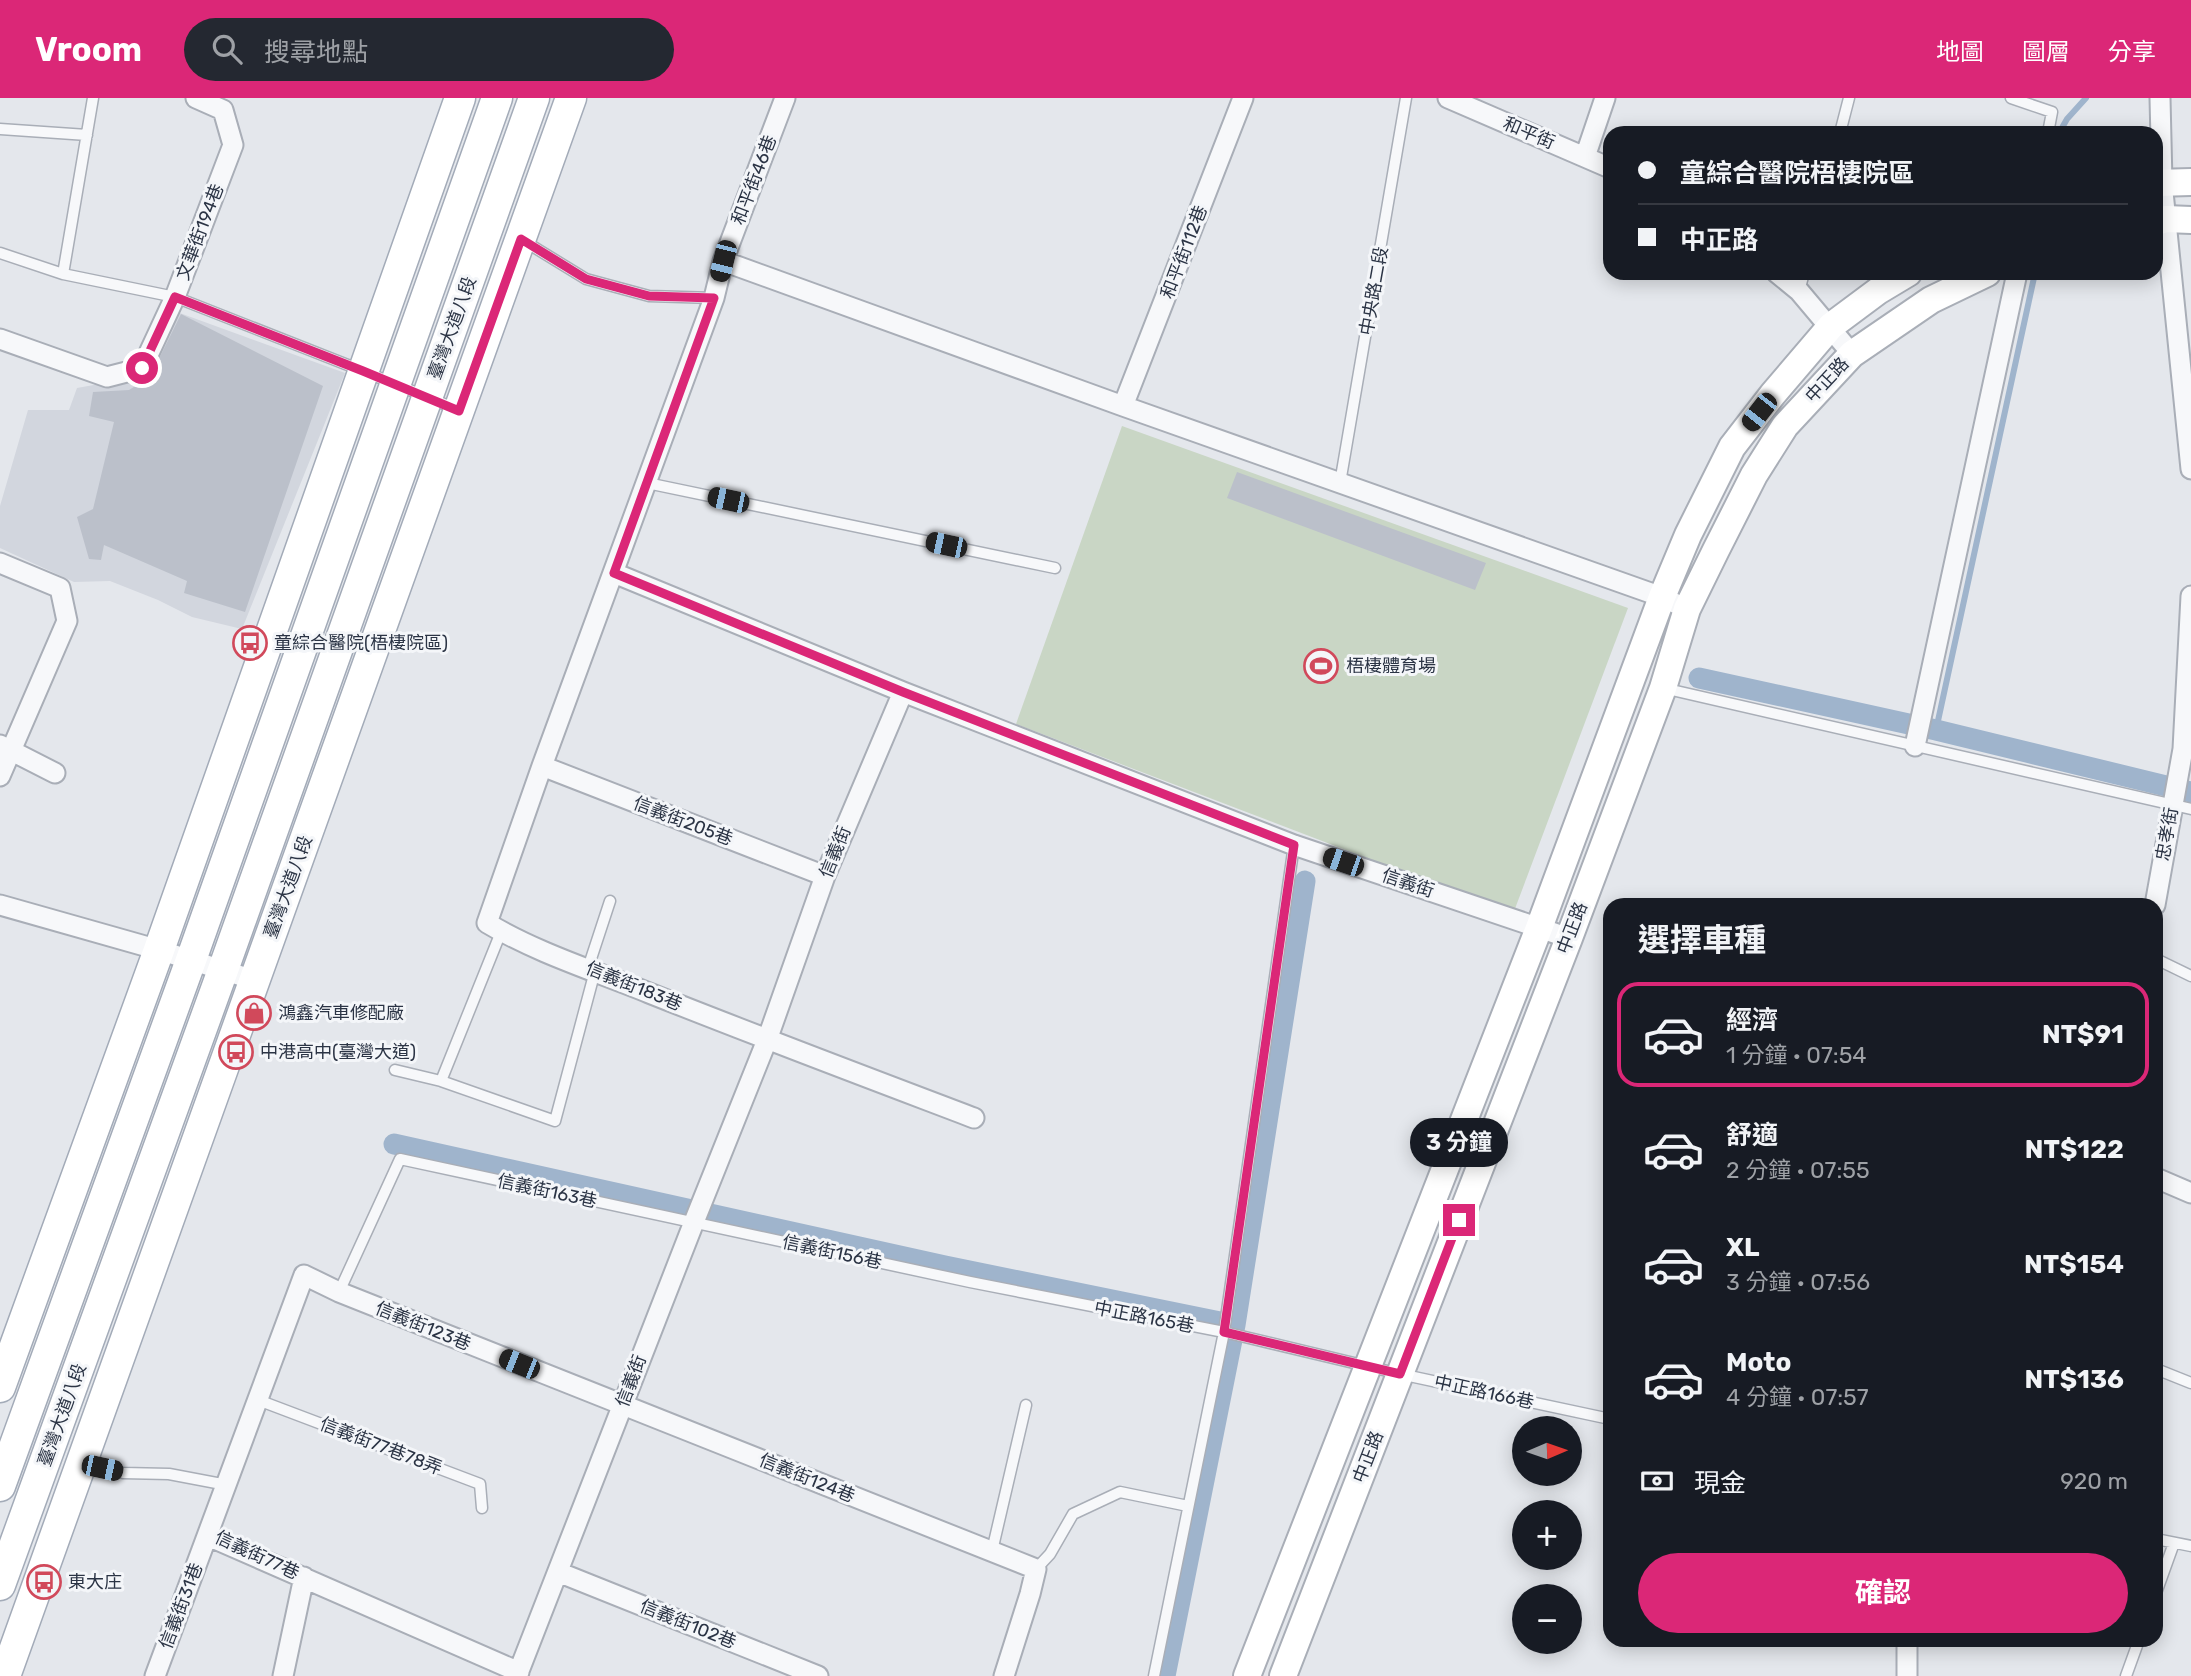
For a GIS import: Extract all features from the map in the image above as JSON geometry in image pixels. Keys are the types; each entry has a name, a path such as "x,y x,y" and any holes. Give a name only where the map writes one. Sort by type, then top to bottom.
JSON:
{"main road":[{"path":"0,1387 159,950 460,98"},
{"name":"臺灣大道八段","path":"0,1486 191,960 497,98"},
{"name":"臺灣大道八段","path":"0,1585 534,98"},
{"name":"臺灣大道八段","path":"5,1676 571,98"}],"street":[{"name":"文華街194巷","path":"0,339 107,377 142,368 175,297 233,145 222,110 196,98"},
{"name":"和平街46巷","path":"542,766 714,298 723,261 785,98"},
{"name":"和平街112巷","path":"1123,406 1243,98"},
{"name":"和平街","path":"1448,98 1603,165"},
{"path":"1585,157 1605,98"},
{"path":"2160,98 2160,126"},
{"path":"2163,182 2191,182"},
{"path":"2163,195 2171,220 2191,469"},
{"path":"723,261 1662,597 1687,609"},
{"name":"中正路","path":"1247,1676 1539,928 1662,597 1688,535 1732,447 1831,326 1896,280"},
{"name":"中正路","path":"1283,1676 1569,938 1663,688 1687,609 1755,475 1785,426 1852,354 1931,300 1972,280"},
{"path":"1915,746 2015,280"},
{"path":"1801,282 1852,354"},
{"path":"0,563 60,589 67,621 6,748 0,776"},
{"path":"614,573 903,692"},
{"name":"忠孝街","path":"2157,898 2182,807 2191,596"},
{"name":"信義街","path":"518,1674 767,1040 825,876 903,692 1294,845 1569,938"},
{"path":"6,748 55,773"},
{"path":"501,932 487,923 542,766"},
{"name":"信義街205巷","path":"542,766 825,876"},
{"path":"0,905 254,980"},
{"name":"信義街183巷","path":"501,932 767,1040 974,1118"},
{"path":"2163,1181 2191,1193"},
{"name":"信義街123巷","path":"304,1275 339,1292 622,1405"},
{"name":"信義街77巷","path":"304,1275 208,1536 518,1674"},
{"name":"信義街124巷","path":"622,1405 1036,1569"},
{"name":"信義街31巷","path":"155,1676 208,1536"},
{"path":"1004,1676 1036,1569"},
{"name":"信義街102巷","path":"558,1572 818,1676"},
{"path":"283,1676 304,1577"},
{"path":"1907,1647 1907,1676"}],"lane":[{"path":"63,274 93,98"},
{"name":"中央路二段","path":"1340,483 1406,98"},
{"path":"1842,126 1849,98"},
{"path":"2011,98 2052,112 2049,126"},
{"path":"0,129 87,135"},
{"path":"521,239 586,279 649,296 714,298"},
{"path":"0,253 63,274 175,297 459,411"},
{"path":"647,483 1055,568"},
{"path":"1663,688 2182,807"},
{"path":"1153,1676 1224,1332 1294,845"},
{"path":"395,1070 441,1080 555,1121 610,901"},
{"path":"441,1080 501,932"},
{"path":"2163,962 2191,976"},
{"name":"信義街163巷","path":"339,1292 400,1159 694,1222"},
{"name":"信義街156巷","path":"694,1222 970,1282"},
{"name":"中正路165巷","path":"970,1282 1224,1332 1400,1374"},
{"path":"2163,1372 2191,1383"},
{"name":"中正路166巷","path":"1400,1374 1603,1418"},
{"name":"信義街77巷78弄","path":"258,1400 480,1484 482,1508"},
{"path":"992,1551 1026,1405"},
{"path":"81,1464 123,1473 169,1474 227,1485"},
{"path":"1036,1569 1050,1554 1073,1514 1119,1492 1188,1506"},
{"path":"2163,1541 2191,1546"},
{"path":"2163,1574 2174,1543"},
{"path":"2126,1676 2136,1647"}],"shaded area":[{"path":"166,308 345,373 242,629 192,617 110,581 74,582 0,548 0,506 28,410 69,410 77,388 138,377"}],"green space":[{"name":"梧棲體育場","path":"1122,426 1628,608 1513,914 1016,724"}],"building":[{"path":"181,314 323,386 245,612 184,593 187,581 104,545 101,560 89,559 77,517 93,509 114,422 89,416 93,392 129,390 150,377"},
{"path":"1237,472 1486,563 1475,590 1227,498"}],"waterway":[{"path":"2063,126 2086,98"},
{"path":"1936,730 2033,280"},
{"path":"1699,678 1936,730 2191,792"},
{"path":"1165,1676 1235,1325 1305,881"},
{"path":"394,1144 945,1266 1235,1325"}],"place":[{"name":"童綜合醫院(梧棲院區)","path":"250,643"},
{"name":"梧棲體育場","path":"1321,666"},
{"name":"鴻鑫汽車修配廠","path":"254,1013"},
{"name":"中港高中(臺灣大道)","path":"236,1052"},
{"name":"東大庄","path":"44,1582"}],"route":[{"path":"142,368 175,297 459,411 521,239 586,279 649,296 714,298 614,573 903,692 1294,845 1224,1332 1400,1374 1459,1220"}]}
